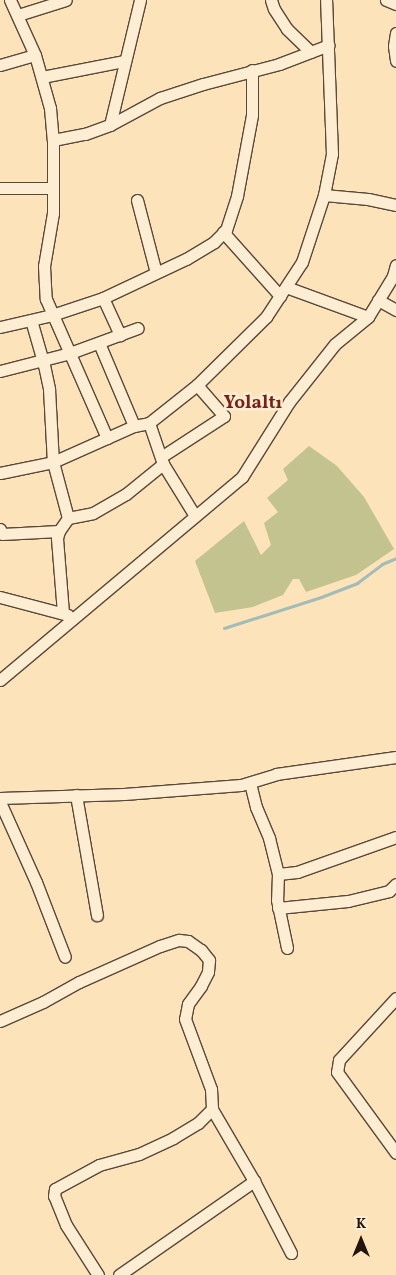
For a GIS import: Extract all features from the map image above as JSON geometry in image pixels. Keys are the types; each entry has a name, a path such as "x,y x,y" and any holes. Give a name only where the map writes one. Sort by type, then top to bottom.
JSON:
{"street":[{"path":"10,0 35,55 50,108 53,140 53,188 51,233 44,266 46,299 106,438"},
{"path":"18,15 66,0"},
{"path":"110,125 140,0"},
{"path":"271,0 274,9 287,29 311,52"},
{"path":"0,473 53,462 134,426 149,423 197,385 266,317 302,262 324,195 332,154 326,0"},
{"path":"386,0 396,4"},
{"path":"396,33 394,46 396,61"},
{"path":"53,140 85,134 110,125 160,98 252,70 279,64 329,45"},
{"path":"0,65 35,55"},
{"path":"42,77 124,62"},
{"path":"0,328 52,315 103,298 186,259 214,242 223,232 237,196 250,124 252,70"},
{"path":"0,188 53,188"},
{"path":"324,195 368,199 396,205"},
{"path":"137,200 156,273"},
{"path":"223,232 283,291 368,317"},
{"path":"0,680 242,477 295,395 335,344 368,317 393,276 396,265"},
{"path":"103,298 120,335"},
{"path":"378,300 396,310"},
{"path":"31,320 43,361 48,389 53,462 68,518"},
{"path":"0,371 70,353 138,328"},
{"path":"100,343 134,426"},
{"path":"63,614 57,538 59,531 68,518 93,513 126,494 162,461 224,416 197,385"},
{"path":"149,423 162,461 195,516"},
{"path":"0,529 2,534 59,531"},
{"path":"0,597 75,617"},
{"path":"0,798 232,786 250,783 276,774 396,757"},
{"path":"250,783 256,807 269,838 278,874 278,908 287,948"},
{"path":"76,795 97,915"},
{"path":"0,802 36,882 65,956"},
{"path":"278,874 297,872 396,837"},
{"path":"278,908 348,901 389,890 396,884"},
{"path":"0,1021 42,1002 79,982 160,946 179,940 188,941 201,950 209,960 208,972 188,1004 185,1019 211,1089 212,1109 254,1181 290,1253"},
{"path":"396,998 339,1060 337,1072 396,1153"},
{"path":"98,1275 66,1225 54,1196 55,1189 99,1166 139,1154 173,1138 198,1123 212,1109"},
{"path":"120,1275 254,1181"}],"green space":[{"path":"309,446 337,466 364,497 394,549 356,575 306,592 299,579 293,579 283,595 253,607 215,613 195,561 244,521 261,555 271,545 264,523 278,512 267,498 288,480 283,469"}],"waterway":[{"path":"224,628 321,597 357,583 382,564 396,558"}],"district":[{"name":"Yolaltı","path":"253,404"}]}
